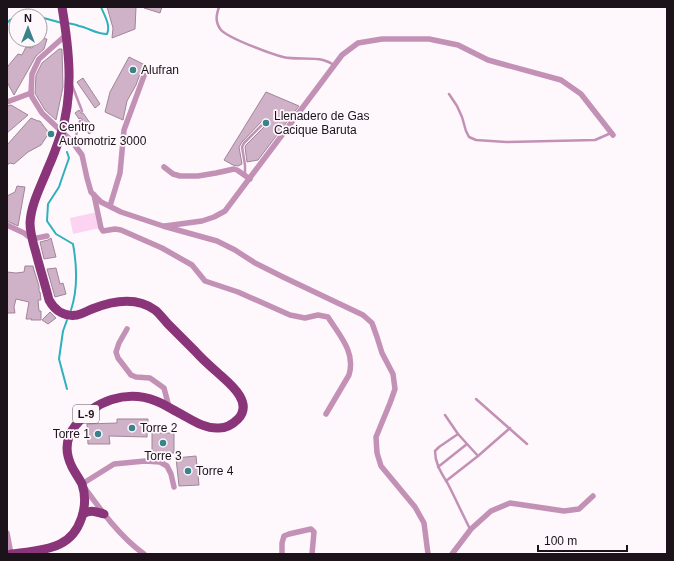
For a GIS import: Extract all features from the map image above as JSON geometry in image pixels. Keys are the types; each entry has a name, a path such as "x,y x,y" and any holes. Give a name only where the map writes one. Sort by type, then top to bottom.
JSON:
{"main road":[{"name":"L-9","path":"11,554 49,548 61,544 68,539 79,524 83,514 84,503 82,484 67,455 66,446 68,436 82,417 99,405 121,397 142,397 155,401 202,424 217,428 222,428 236,421 240,416 243,407 241,399 235,389 196,353 156,310 146,305 127,301 105,304 79,315 64,315 53,306 49,300 32,239 30,224 33,207 39,189 62,132 67,106 70,78 63,9"},
{"path":"83,514 87,511 93,510 104,514"}],"street":[{"path":"66,36 39,59 32,74 31,93 42,113 73,142 82,155 91,192 101,202 121,212 163,226 218,241 283,278 363,315 372,323 382,354 393,374 395,389 376,437 377,453 381,466 415,507 424,523 428,554"},
{"path":"163,226 202,221 225,211 248,177 342,55 358,43 382,39 429,39 458,45 488,60 561,80 581,94 612,134"},
{"path":"110,206 120,173 124,130 146,73"},
{"path":"7,102 31,93"},
{"path":"164,168 173,174 180,176 198,176 234,169 248,177"},
{"path":"94,194 100,228 103,230 121,230 162,248 192,265 205,281 238,292 290,315 305,318 318,315 328,317 345,341 350,357 351,368 326,414"},
{"path":"7,225 24,233 32,239 47,236"},
{"path":"127,329 118,343 116,352 118,358 131,375 150,378 164,388 168,407"},
{"path":"144,554 133,546 104,514 82,484 114,464 145,461 160,462 167,466 171,474 174,487"},
{"path":"452,554 471,529 491,511 510,503 564,511 578,509 593,496"},
{"path":"282,554 282,543 284,536 311,529 314,532 312,554"},
{"path":"7,533 11,554"}],"lane":[{"path":"220,7 216,16 222,31 244,43 284,58 324,60 335,65"},
{"path":"70,78 82,111"},
{"path":"449,94 457,106 469,138 476,140 506,142 595,140 612,134"},
{"path":"73,142 80,121"},
{"path":"248,177 242,147 244,143 264,123"},
{"path":"476,399 527,444"},
{"path":"445,415 458,434 478,456"},
{"path":"446,481 510,428"},
{"path":"458,434 439,447 435,452 436,462 471,529"},
{"path":"438,467 467,444"}],"shaded area":[{"path":"97,212 100,228 73,234 70,218"}],"building":[{"path":"107,7 136,7 135,29 112,38 113,28"},
{"path":"144,7 162,7 160,13"},
{"path":"26,48 44,48 36,56 14,95 7,82 7,68 18,54 22,55"},
{"path":"59,49 62,49 63,87 56,120 45,110 35,93 36,75 42,63"},
{"path":"129,57 147,66 141,71 136,85 127,101 123,120 105,112 110,92"},
{"path":"83,78 100,104 95,108 77,82"},
{"name":"Llenadero de Gas Cacique Baruta","path":"266,92 299,106 258,160 247,162 245,147 266,125 267,122 264,120 262,121 239,147 242,164 238,166 233,165 224,160"},
{"path":"11,105 28,115 7,133 7,106"},
{"path":"79,110 83,113 95,130 89,134 82,124 82,119 79,119 75,113"},
{"path":"31,118 40,121 49,133 41,145 28,152 14,164 10,163 7,165 7,145"},
{"path":"17,186 25,187 18,226 7,221 7,196 15,192"},
{"path":"51,238 56,257 44,259 40,242"},
{"path":"25,266 33,266 39,286 41,300 38,300 39,311 41,311 41,320 26,319 29,302 16,299 14,307 15,313 7,313 7,272 24,272"},
{"path":"56,268 60,284 63,283 66,294 55,297 47,269"},
{"path":"50,312 56,318 48,324 42,320"},
{"path":"117,419 148,419 147,437 109,436 110,444 88,444 87,424 117,423"},
{"name":"Torre 3","path":"152,433 174,433 174,453 152,453"},
{"name":"Torre 4","path":"196,456 199,485 179,486 176,458"}],"waterway":[{"path":"67,23 107,34 108,24 101,7"},
{"path":"48,19 62,23"},
{"path":"67,152 69,158 59,187 48,204 47,221 56,234 73,244 76,277 75,294 71,310"},
{"path":"67,320 63,331 59,359 67,389"}],"place":[{"name":"Alufran","path":"133,70"},
{"name":"Llenadero de Gas Cacique Baruta","path":"266,123"},
{"name":"Centro Automotriz 3000","path":"51,134"},
{"name":"Torre 2","path":"132,428"},
{"name":"Torre 1","path":"98,434"},
{"name":"Torre 3","path":"163,443"},
{"name":"Torre 4","path":"188,471"}]}
